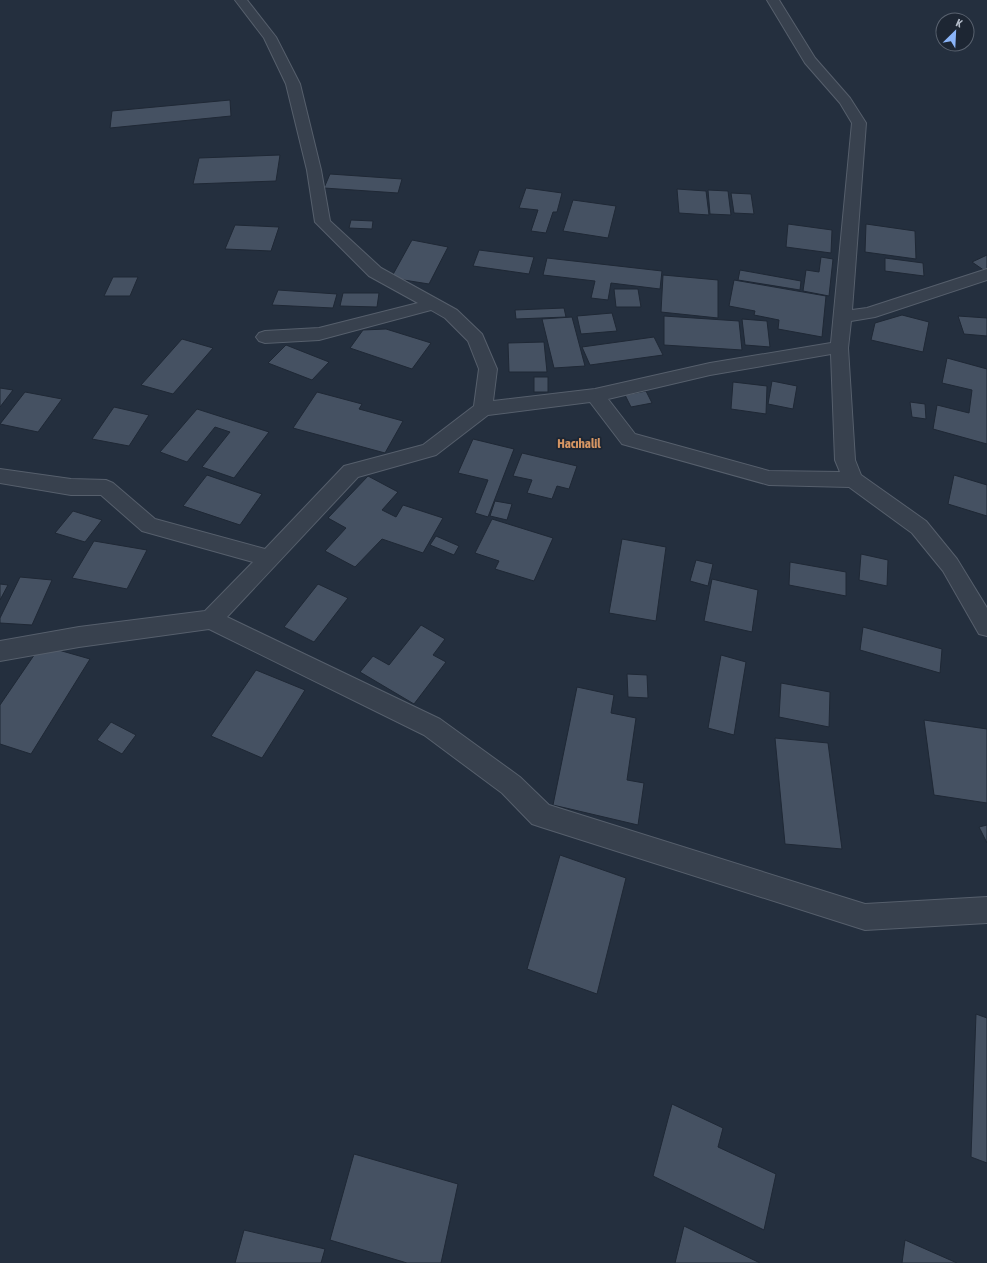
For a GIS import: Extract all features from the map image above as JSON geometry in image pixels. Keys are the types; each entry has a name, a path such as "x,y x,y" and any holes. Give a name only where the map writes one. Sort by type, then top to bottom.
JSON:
{"street":[{"path":"241,0 270,37 293,84 314,170 323,222 375,272 451,314 476,338 488,369 483,409"},
{"path":"773,0 810,60 845,101 859,123 843,317 839,348 845,460 853,480"},
{"path":"843,317 869,313 987,274"},
{"path":"265,337 319,334 433,304"},
{"path":"211,620 351,471 429,450 483,409 595,395 710,369 822,348 839,348"},
{"path":"595,395 629,439 769,478 853,480 920,526 950,565 987,627"},
{"path":"0,476 71,487 106,488 149,525 269,558"},
{"path":"0,651 78,637 211,620 432,727 511,785 541,815 865,917 987,910"}],"building":[{"path":"230,100 231,116 110,128 112,111"},
{"path":"280,155 276,181 193,184 199,158"},
{"path":"330,174 402,179 398,193 324,188"},
{"path":"526,188 562,193 557,212 553,212 546,233 531,231 538,210 519,208"},
{"path":"677,189 706,191 709,215 679,213"},
{"path":"708,190 728,191 731,215 710,214"},
{"path":"731,193 751,194 754,214 734,213"},
{"path":"573,200 616,206 608,238 563,231"},
{"path":"351,220 373,221 372,229 349,228"},
{"path":"788,224 832,230 831,253 786,247"},
{"path":"866,224 915,231 916,259 865,252"},
{"path":"235,225 279,227 271,251 225,249"},
{"path":"412,240 448,247 429,284 391,278"},
{"path":"479,250 534,257 529,274 473,266"},
{"path":"987,255 987,270 985,271 972,262"},
{"path":"821,257 833,259 829,296 803,291 806,270 819,272"},
{"path":"547,258 662,271 660,289 611,283 608,300 591,298 595,281 543,275"},
{"path":"885,258 923,263 924,276 885,271"},
{"path":"740,270 801,281 800,290 738,280"},
{"path":"663,275 718,280 718,318 661,312"},
{"path":"113,277 138,277 130,296 104,296"},
{"path":"734,280 826,296 822,337 778,329 779,320 754,315 755,311 729,306"},
{"path":"614,289 638,289 641,307 616,307"},
{"path":"278,290 337,294 333,308 272,305"},
{"path":"343,293 379,293 377,307 340,306"},
{"path":"564,308 566,317 516,319 515,310"},
{"path":"612,313 617,331 581,334 577,316"},
{"path":"902,315 929,322 923,352 871,340 875,323"},
{"path":"664,316 739,321 742,350 664,345"},
{"path":"958,316 987,318 987,336 964,334"},
{"path":"572,317 585,366 554,368 542,319"},
{"path":"742,319 767,321 770,347 745,345"},
{"path":"386,329 431,343 412,369 350,348 363,330"},
{"path":"654,337 663,355 590,365 582,347"},
{"path":"182,339 213,348 173,394 141,385"},
{"path":"544,342 547,372 509,372 508,343"},
{"path":"286,345 329,362 312,380 268,363"},
{"path":"947,358 987,369 987,444 933,429 937,405 969,413 972,390 942,383"},
{"path":"534,377 548,377 548,392 534,392"},
{"path":"772,381 797,386 793,409 768,404"},
{"path":"733,382 767,386 766,414 731,409"},
{"path":"0,388 13,390 0,407"},
{"path":"646,391 652,403 631,407 625,395"},
{"path":"25,392 62,399 38,432 0,424"},
{"path":"317,392 362,404 359,409 403,421 385,453 293,428"},
{"path":"910,402 925,404 926,419 912,417"},
{"path":"114,407 149,415 129,446 92,439"},
{"path":"197,409 269,432 234,478 202,467 230,432 215,427 187,462 160,452"},
{"path":"473,439 514,449 488,517 475,513 488,480 458,473"},
{"path":"522,453 577,466 569,489 557,486 552,499 527,493 532,480 513,476"},
{"path":"207,475 262,494 240,525 183,506"},
{"path":"954,475 987,485 987,516 948,504"},
{"path":"368,476 398,492 382,510 396,517 403,505 443,518 423,553 382,539 355,567 325,551 346,528 328,518"},
{"path":"495,501 512,504 507,520 490,516"},
{"path":"73,511 102,520 85,542 55,533"},
{"path":"492,519 553,538 534,581 495,569 499,561 475,553"},
{"path":"436,536 459,546 454,555 430,545"},
{"path":"622,539 666,547 656,621 609,613"},
{"path":"94,541 147,550 127,589 72,578"},
{"path":"861,554 888,560 887,586 859,580"},
{"path":"696,560 713,564 708,586 690,581"},
{"path":"790,562 846,572 846,596 789,585"},
{"path":"20,577 52,580 32,625 0,623 0,618"},
{"path":"712,579 758,590 752,632 704,621"},
{"path":"0,584 8,585 0,600"},
{"path":"318,584 348,598 314,642 284,627"},
{"path":"421,625 445,639 433,655 446,662 414,704 360,672 373,656 389,665"},
{"path":"863,627 942,649 940,673 860,650"},
{"path":"41,645 90,659 31,754 0,744 0,705"},
{"path":"721,655 746,662 734,735 708,728"},
{"path":"256,670 305,690 262,758 211,736"},
{"path":"627,674 647,675 648,698 628,697"},
{"path":"781,683 830,692 829,727 779,717"},
{"path":"577,687 614,695 611,713 636,718 627,780 644,783 638,825 553,805"},
{"path":"924,720 987,729 987,803 934,795"},
{"path":"111,722 136,735 122,754 97,740"},
{"path":"775,738 828,743 842,849 785,844"},
{"path":"987,825 987,843 979,827"},
{"path":"560,855 626,878 597,994 527,969"},
{"path":"976,1014 987,1018 987,1163 971,1157"},
{"path":"672,1104 723,1128 718,1147 776,1174 764,1230 653,1176"},
{"path":"354,1154 458,1184 441,1263 407,1263 330,1240"},
{"path":"684,1226 760,1263 675,1263"},
{"path":"244,1230 325,1249 321,1263 235,1263"},
{"path":"905,1240 957,1263 902,1263"}],"district":[{"name":"Hacıhalil","path":"579,443"}]}
